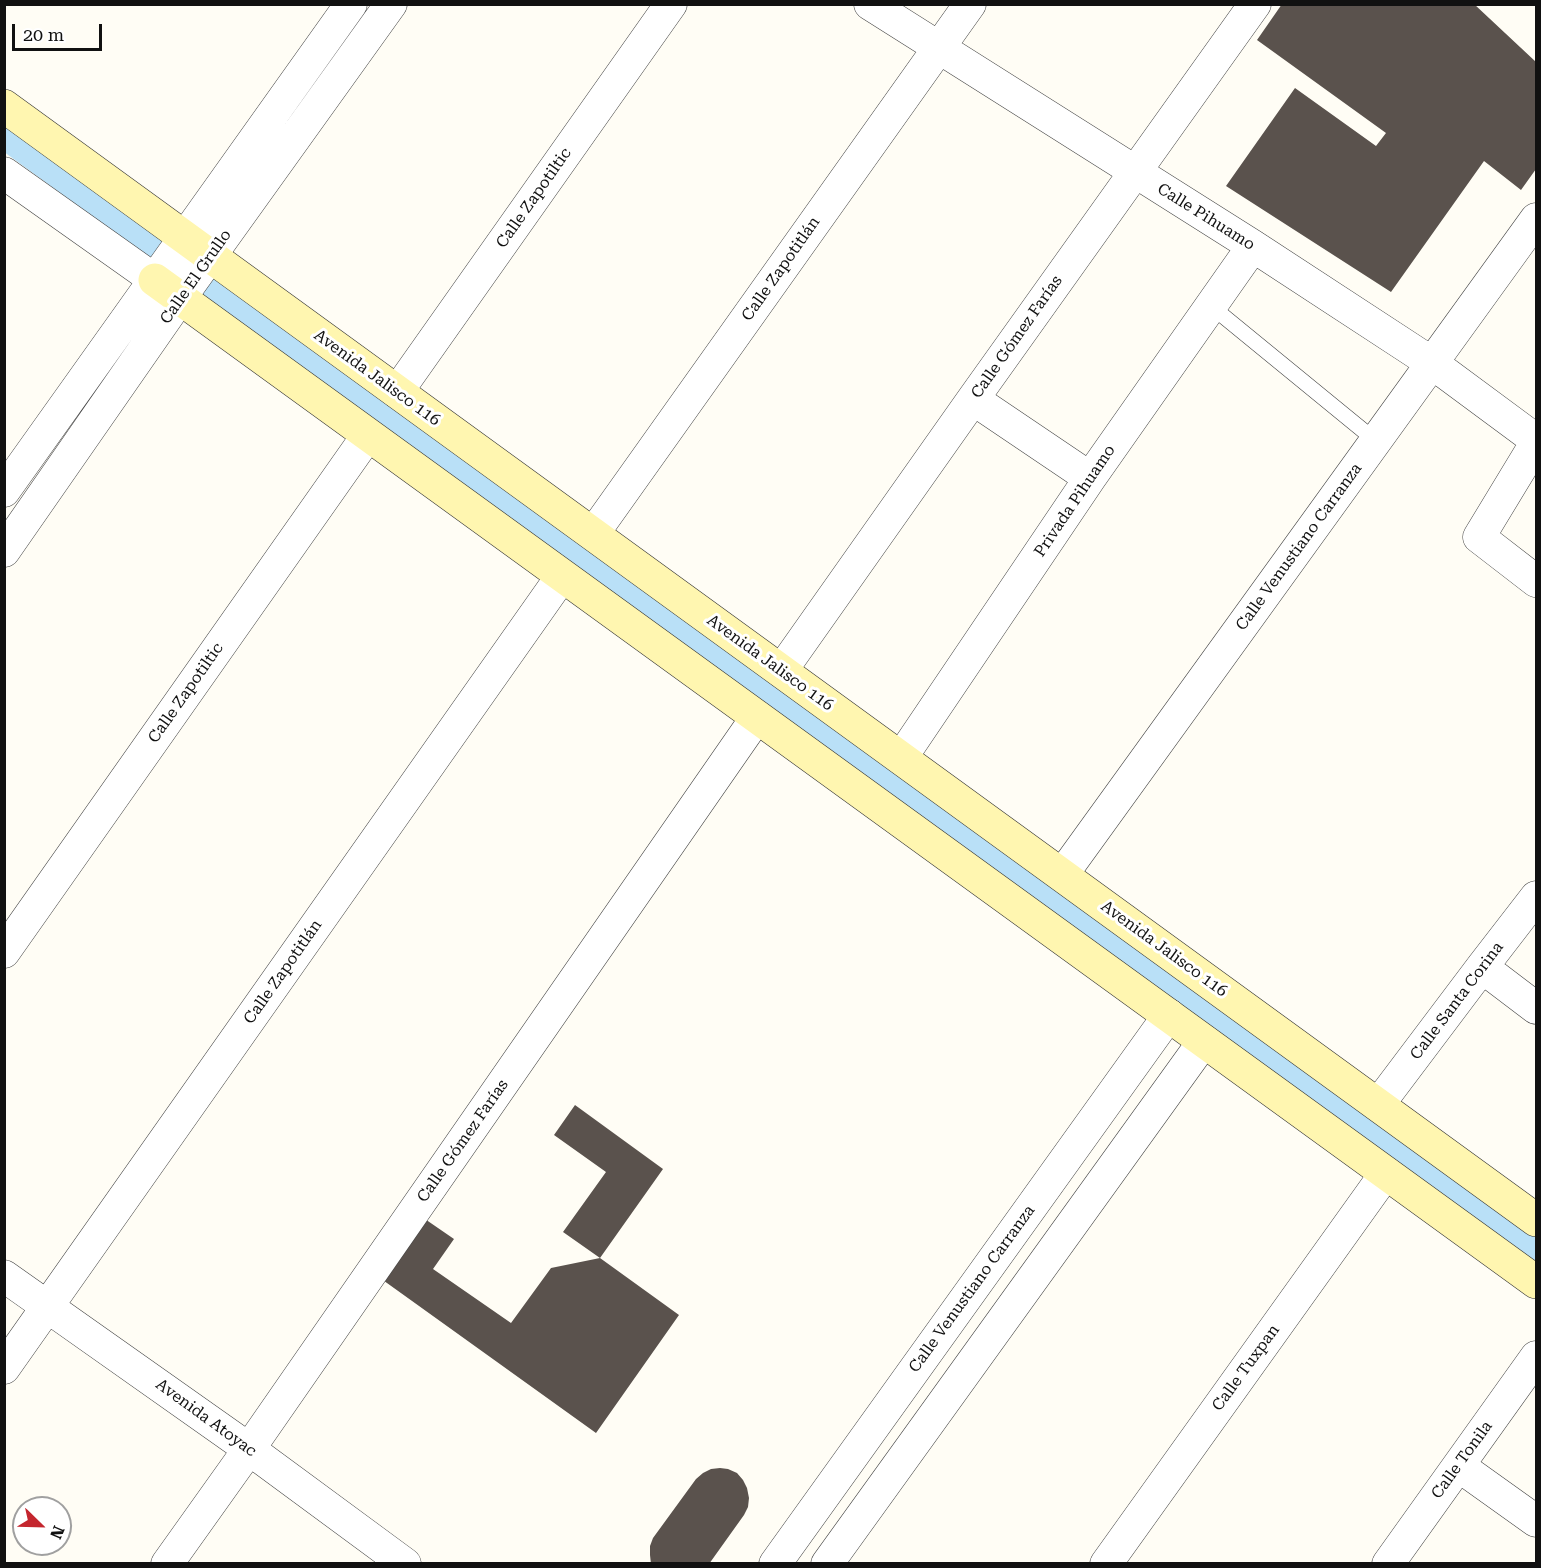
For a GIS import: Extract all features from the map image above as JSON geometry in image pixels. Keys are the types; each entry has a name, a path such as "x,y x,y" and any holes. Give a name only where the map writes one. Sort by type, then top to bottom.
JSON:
{"street":[{"name":"Calle El Grullo","path":"197,249 351,4"},
{"name":"Calle Zapotiltic","path":"397,392 671,4"},
{"name":"Calle Pihuamo","path":"870,4 1253,246 1432,363 1536,442"},
{"name":"Calle Zapotitlán","path":"593,534 970,4"},
{"name":"Calle Gómez Farías","path":"781,671 1255,4"},
{"name":"Calle El Grullo","path":"4,491 168,289 389,5"},
{"name":"Avenida Jalisco 116","path":"4,106 197,249 1536,1220"},
{"path":"4,173 168,289 1536,1282"},
{"name":"Calle Venustiano Carranza","path":"1062,875 1536,219"},
{"name":"Privada Pihuamo","path":"901,758 1090,478 1253,246"},
{"name":"Calle El Grullo","path":"4,551 168,289"},
{"path":"973,399 1090,478"},
{"name":"Calle Zapotiltic","path":"4,952 368,435"},
{"path":"1536,442 1479,537 1536,581"},
{"name":"Calle Zapotitlán","path":"4,1368 562,576"},
{"name":"Calle Gómez Farías","path":"167,1563 249,1449 757,717"},
{"name":"Calle Santa Corina","path":"1378,1106 1536,897"},
{"path":"1482,967 1536,1008"},
{"name":"Calle Venustiano Carranza","path":"775,1563 1169,1016"},
{"path":"827,1563 1204,1041"},
{"name":"Calle Tuxpan","path":"1106,1563 1386,1173"},
{"name":"Avenida Atoyac","path":"4,1276 249,1449 405,1563"},
{"name":"Calle Tonila","path":"1388,1563 1536,1356"},
{"path":"1459,1466 1536,1521"}],"lane":[{"path":"1211,306 1376,441"}],"building":[{"path":"1282,4 1474,4 1536,62 1536,169 1521,190 1484,161 1391,292 1226,186 1295,88 1376,146 1386,133 1257,40"},
{"path":"575,1105 663,1169 600,1258 563,1232 606,1172 554,1135"},
{"path":"422,1217 454,1239 433,1269 511,1323 551,1268 600,1258 679,1315 596,1433 380,1278"},
{"path":"720,1468 737,1473 743,1480 749,1498 748,1507 709,1564 651,1564 650,1546 653,1538 696,1479 711,1469"}],"waterway":[{"path":"4,132 1536,1251"}]}
